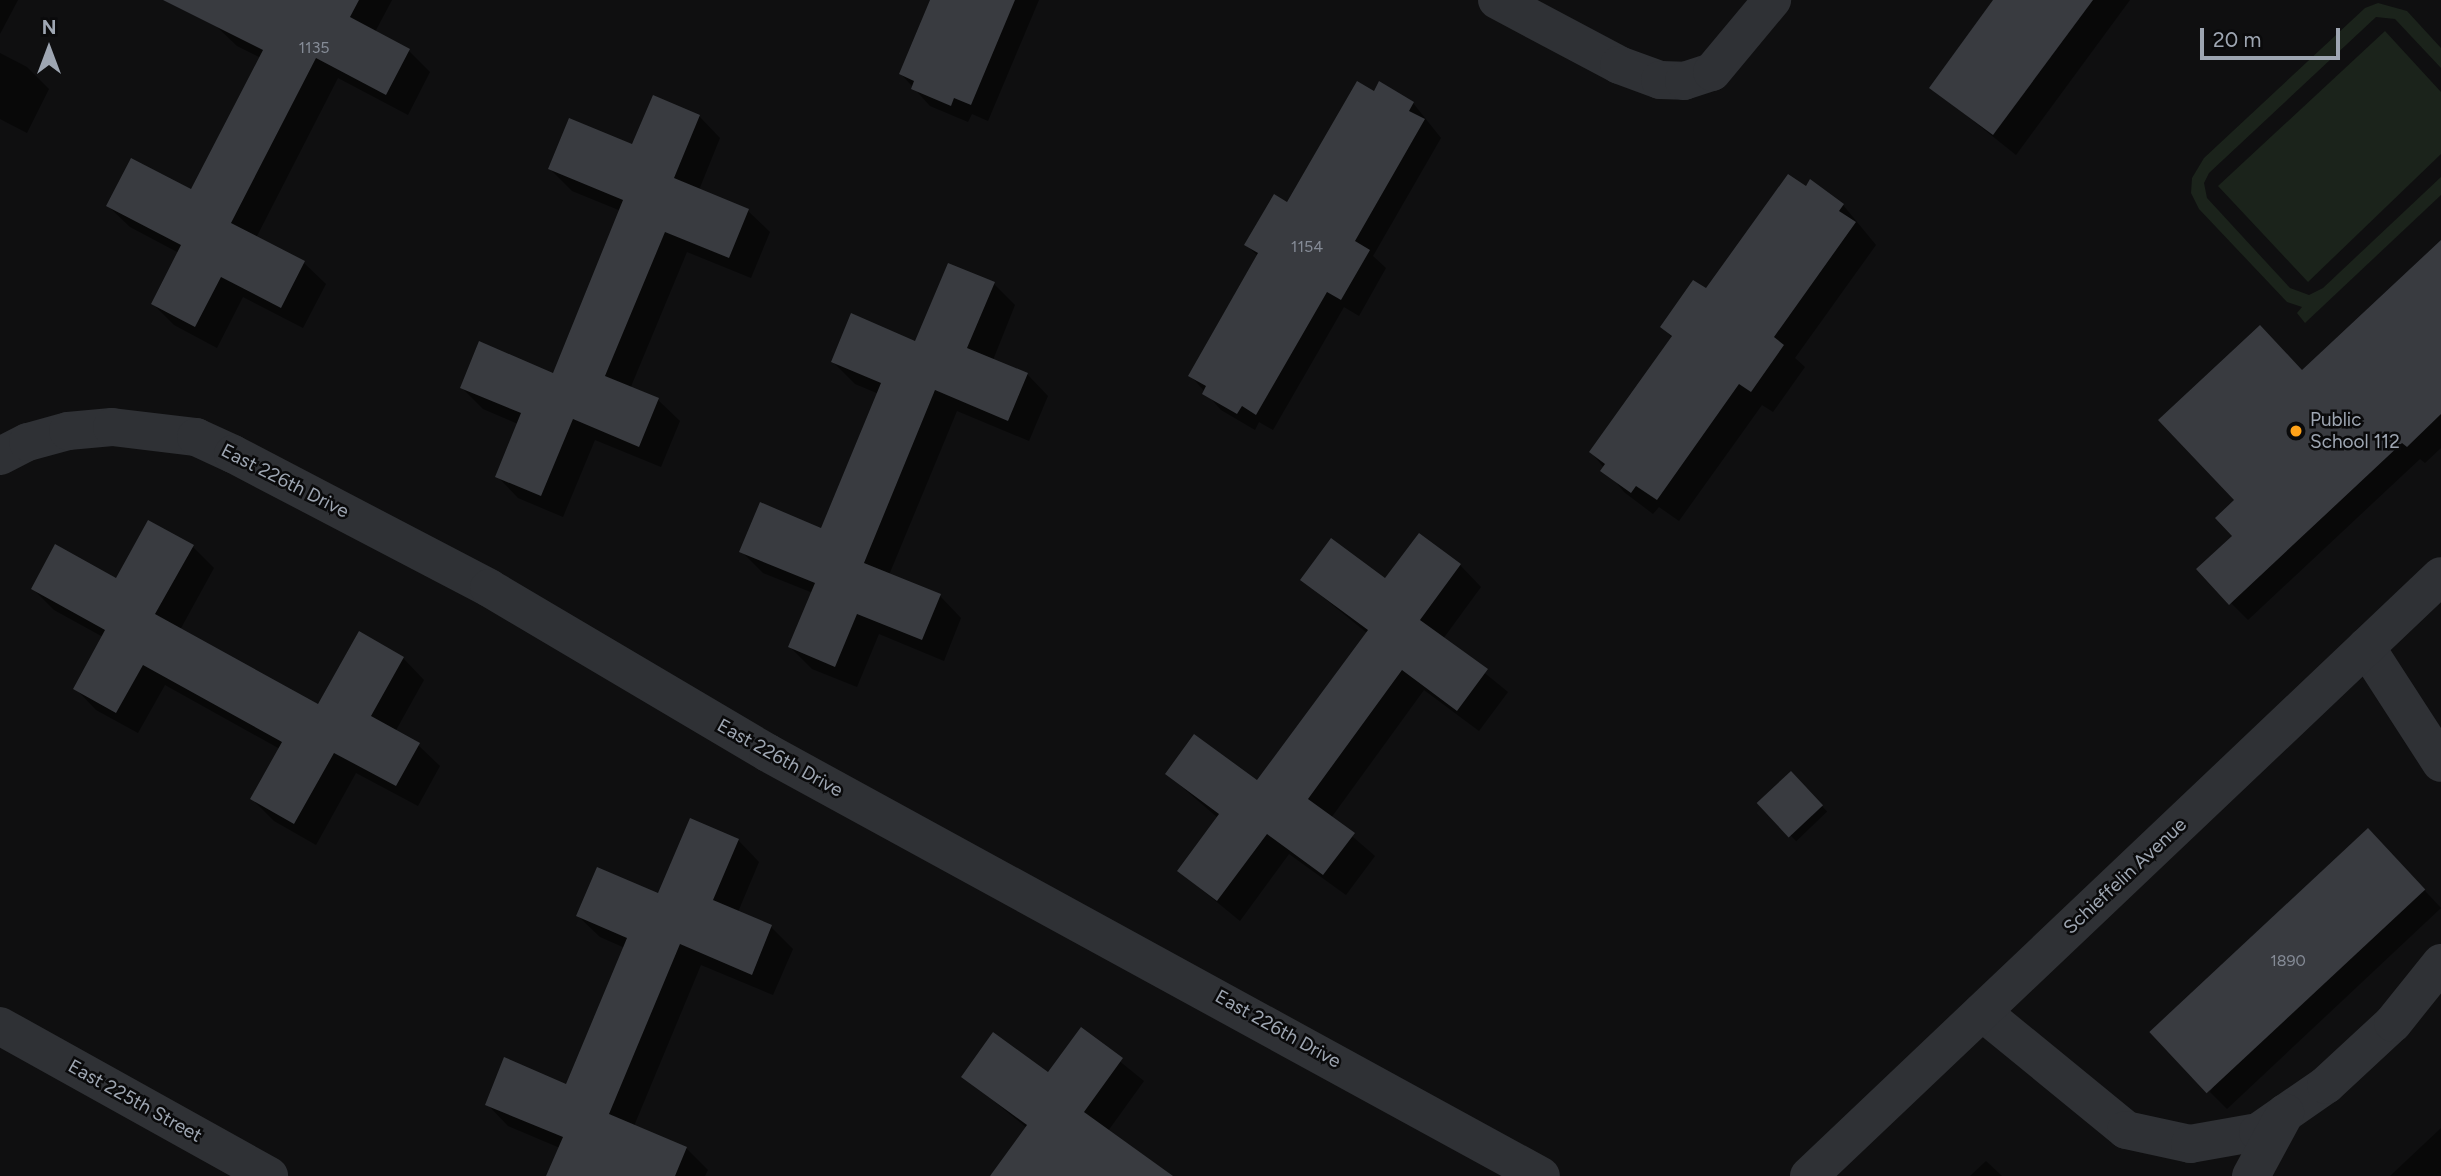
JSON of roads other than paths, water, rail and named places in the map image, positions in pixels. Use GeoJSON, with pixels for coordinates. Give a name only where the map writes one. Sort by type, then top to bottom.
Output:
{"type":"FeatureCollection","features":[{"type":"Feature","properties":{"kind":"street"},"geometry":{"type":"LineString","coordinates":[[1497,0],[1619,65],[1660,80],[1684,81],[1712,72],[1772,0]]}},
{"type":"Feature","properties":{"kind":"street","name":"East 226th Drive"},"geometry":{"type":"LineString","coordinates":[[0,456],[28,442],[68,431],[112,427],[196,437],[233,454],[489,588],[768,752],[1541,1176]]}},
{"type":"Feature","properties":{"kind":"street","name":"Schieffelin Avenue"},"geometry":{"type":"LineString","coordinates":[[1823,1171],[1982,1012],[2441,576]]}},
{"type":"Feature","properties":{"kind":"street"},"geometry":{"type":"LineString","coordinates":[[2366,648],[2441,763]]}},
{"type":"Feature","properties":{"kind":"street"},"geometry":{"type":"LineString","coordinates":[[1982,1012],[2126,1130],[2190,1144],[2258,1132],[2326,1085],[2393,1023],[2438,971]]}},
{"type":"Feature","properties":{"kind":"street","name":"East 225th Street"},"geometry":{"type":"LineString","coordinates":[[0,1026],[269,1176]]}},
{"type":"Feature","properties":{"kind":"street"},"geometry":{"type":"LineString","coordinates":[[2251,1176],[2285,1113]]}},
{"type":"Feature","properties":{"kind":"place","name":"Public School 112"},"geometry":{"type":"Point","coordinates":[2296,431]}}]}
